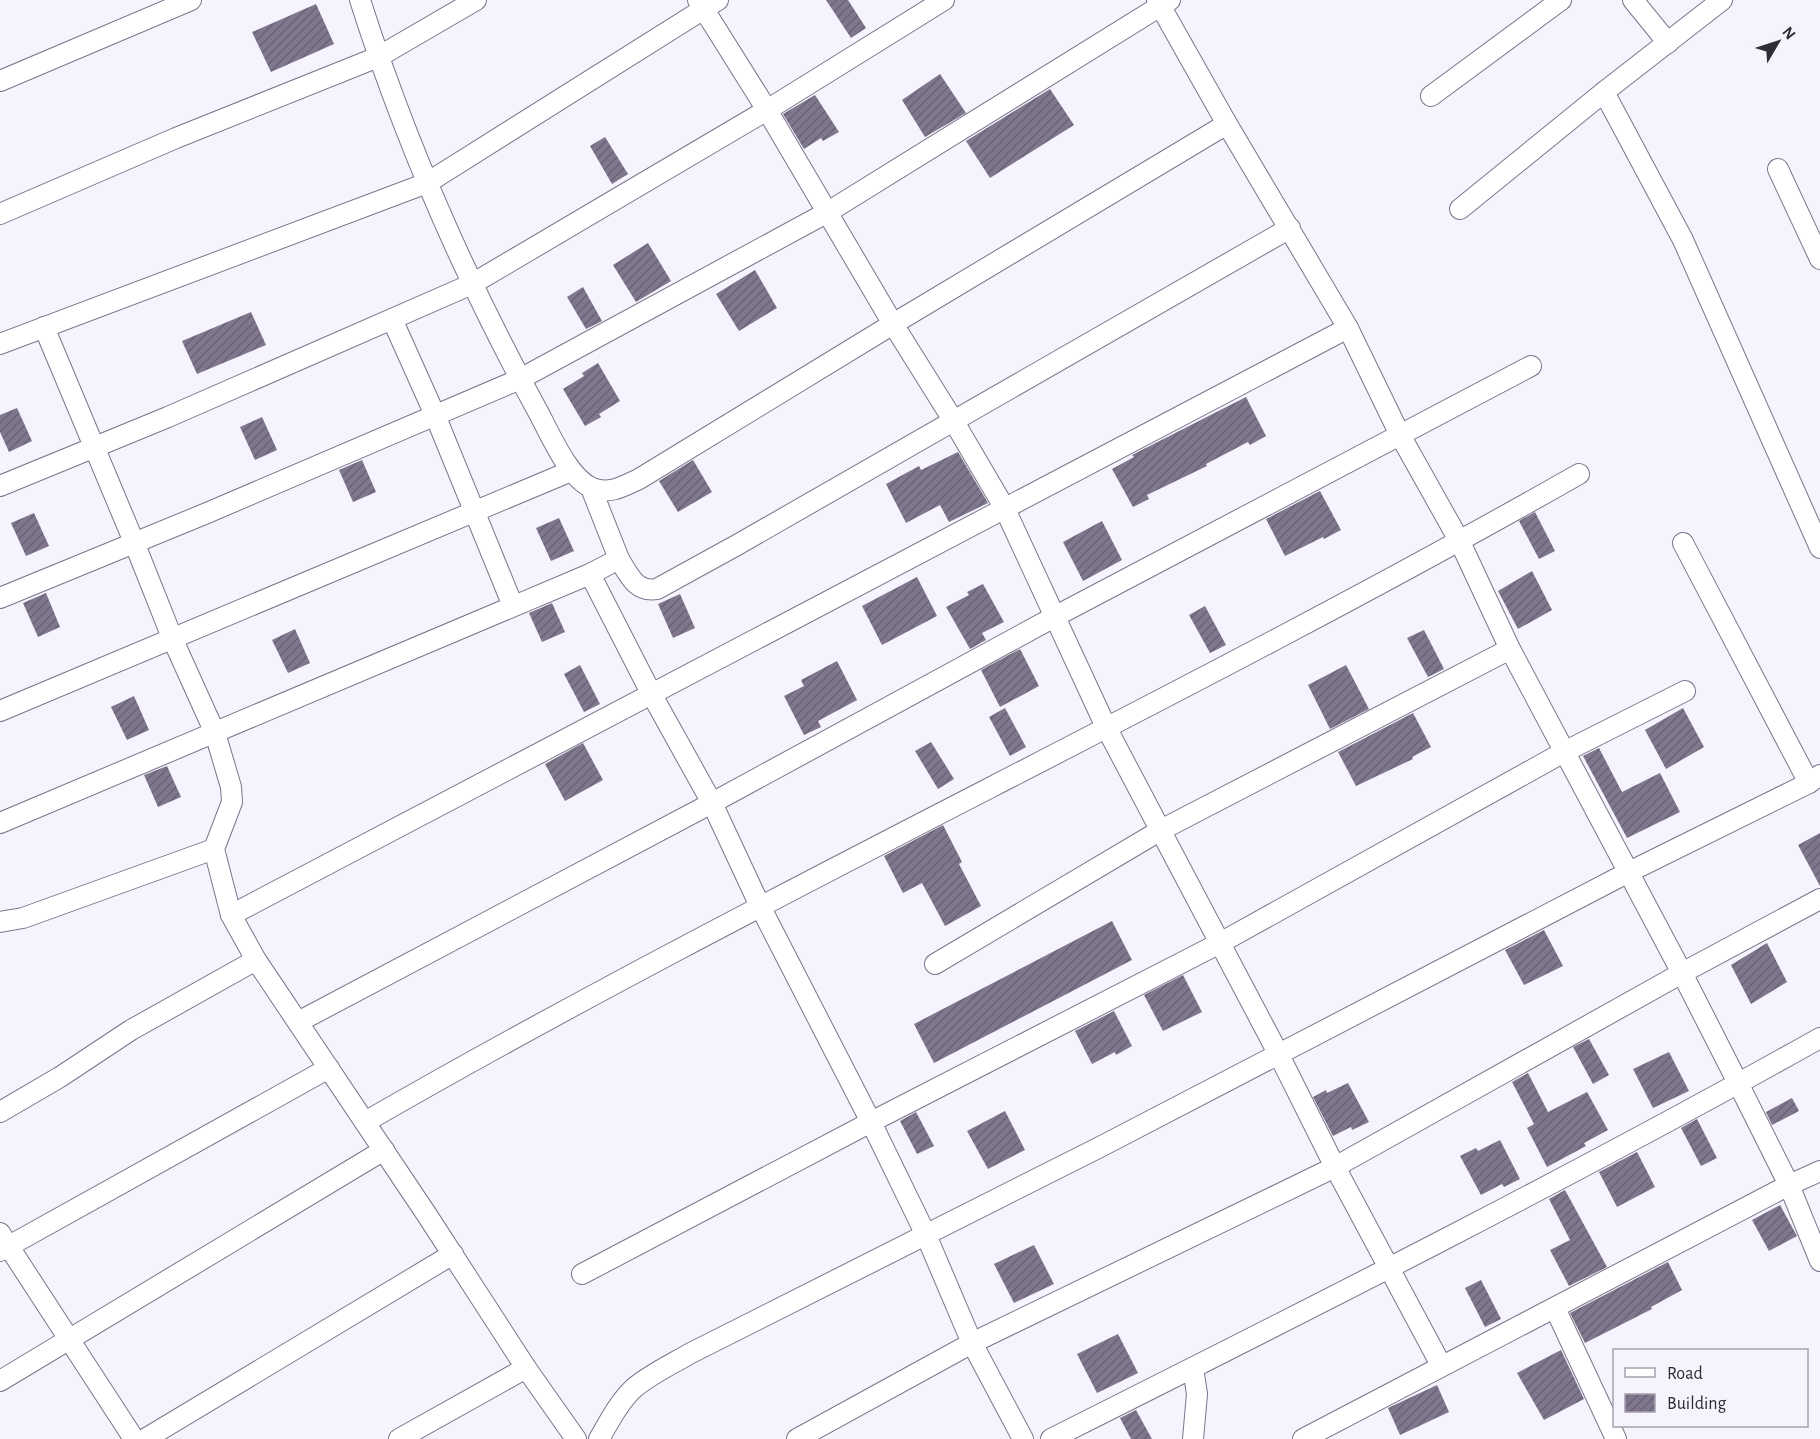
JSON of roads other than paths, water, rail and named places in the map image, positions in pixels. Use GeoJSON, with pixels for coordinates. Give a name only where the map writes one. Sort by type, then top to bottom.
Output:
{"type":"FeatureCollection","features":[{"type":"Feature","properties":{"kind":"street"},"geometry":{"type":"LineString","coordinates":[[0,81],[191,0]]}},
{"type":"Feature","properties":{"kind":"street"},"geometry":{"type":"LineString","coordinates":[[360,0],[378,57],[427,183],[472,284],[520,379],[571,471],[591,488],[606,492],[639,479],[1227,124]]}},
{"type":"Feature","properties":{"kind":"street"},"geometry":{"type":"LineString","coordinates":[[0,214],[176,138],[378,57],[476,0]]}},
{"type":"Feature","properties":{"kind":"street"},"geometry":{"type":"LineString","coordinates":[[0,486],[472,284],[767,110],[944,0]]}},
{"type":"Feature","properties":{"kind":"street"},"geometry":{"type":"LineString","coordinates":[[1431,96],[1561,0]]}},
{"type":"Feature","properties":{"kind":"street"},"geometry":{"type":"LineString","coordinates":[[1633,0],[1668,44]]}},
{"type":"Feature","properties":{"kind":"street"},"geometry":{"type":"LineString","coordinates":[[1460,209],[1722,0]]}},
{"type":"Feature","properties":{"kind":"street"},"geometry":{"type":"LineString","coordinates":[[0,598],[207,513],[520,379],[828,212],[1163,2],[1227,124],[1348,328],[1400,435],[1460,542],[1510,649],[1627,873],[1683,973],[1789,1185],[1820,1261]]}},
{"type":"Feature","properties":{"kind":"street"},"geometry":{"type":"LineString","coordinates":[[0,344],[427,183],[706,3],[893,324],[1004,507],[1106,727],[1279,1054],[1335,1167],[1441,1365]]}},
{"type":"Feature","properties":{"kind":"street"},"geometry":{"type":"LineString","coordinates":[[1604,92],[1683,240],[1820,548]]}},
{"type":"Feature","properties":{"kind":"street"},"geometry":{"type":"LineString","coordinates":[[1778,169],[1820,259]]}},
{"type":"Feature","properties":{"kind":"street"},"geometry":{"type":"LineString","coordinates":[[591,488],[619,559],[636,585],[643,590],[657,589],[1290,228]]}},
{"type":"Feature","properties":{"kind":"street"},"geometry":{"type":"LineString","coordinates":[[392,319],[435,415],[513,606]]}},
{"type":"Feature","properties":{"kind":"street"},"geometry":{"type":"LineString","coordinates":[[44,327],[173,640],[215,733],[231,787],[232,802],[214,849],[231,915],[256,960],[453,1254],[526,1368],[576,1439]]}},
{"type":"Feature","properties":{"kind":"street"},"geometry":{"type":"LineString","coordinates":[[231,915],[1348,328]]}},
{"type":"Feature","properties":{"kind":"street"},"geometry":{"type":"LineString","coordinates":[[298,1022],[712,803],[1056,616],[1531,366]]}},
{"type":"Feature","properties":{"kind":"street"},"geometry":{"type":"LineString","coordinates":[[0,711],[571,471]]}},
{"type":"Feature","properties":{"kind":"street"},"geometry":{"type":"LineString","coordinates":[[364,1122],[456,1069],[760,906],[1460,542],[1579,474]]}},
{"type":"Feature","properties":{"kind":"street"},"geometry":{"type":"LineString","coordinates":[[599,1439],[619,1406],[634,1388],[658,1371],[1814,779],[1683,543]]}},
{"type":"Feature","properties":{"kind":"street"},"geometry":{"type":"LineString","coordinates":[[0,824],[590,574],[619,559]]}},
{"type":"Feature","properties":{"kind":"street"},"geometry":{"type":"LineString","coordinates":[[590,574],[652,695],[712,803],[760,906],[926,1235],[972,1343],[1023,1439]]}},
{"type":"Feature","properties":{"kind":"street"},"geometry":{"type":"LineString","coordinates":[[934,964],[1161,830],[1510,649]]}},
{"type":"Feature","properties":{"kind":"street"},"geometry":{"type":"LineString","coordinates":[[582,1274],[871,1122],[1220,943],[1564,752],[1685,691]]}},
{"type":"Feature","properties":{"kind":"street"},"geometry":{"type":"LineString","coordinates":[[0,922],[23,918],[214,849]]}},
{"type":"Feature","properties":{"kind":"street"},"geometry":{"type":"LineString","coordinates":[[797,1439],[972,1343],[1335,1167],[1820,899]]}},
{"type":"Feature","properties":{"kind":"street"},"geometry":{"type":"LineString","coordinates":[[0,1112],[60,1077],[131,1030],[256,960]]}},
{"type":"Feature","properties":{"kind":"street"},"geometry":{"type":"LineString","coordinates":[[1051,1439],[1389,1269],[1820,1038]]}},
{"type":"Feature","properties":{"kind":"street"},"geometry":{"type":"LineString","coordinates":[[134,1439],[70,1340],[3,1243],[329,1068]]}},
{"type":"Feature","properties":{"kind":"street"},"geometry":{"type":"LineString","coordinates":[[0,1381],[384,1150]]}},
{"type":"Feature","properties":{"kind":"street"},"geometry":{"type":"LineString","coordinates":[[1303,1439],[1789,1185],[1820,1172]]}},
{"type":"Feature","properties":{"kind":"street"},"geometry":{"type":"LineString","coordinates":[[145,1439],[453,1254]]}},
{"type":"Feature","properties":{"kind":"street"},"geometry":{"type":"LineString","coordinates":[[1555,1308],[1616,1439]]}},
{"type":"Feature","properties":{"kind":"street"},"geometry":{"type":"LineString","coordinates":[[399,1439],[526,1368]]}},
{"type":"Feature","properties":{"kind":"street"},"geometry":{"type":"LineString","coordinates":[[1193,1368],[1197,1394],[1193,1439]]}}]}
